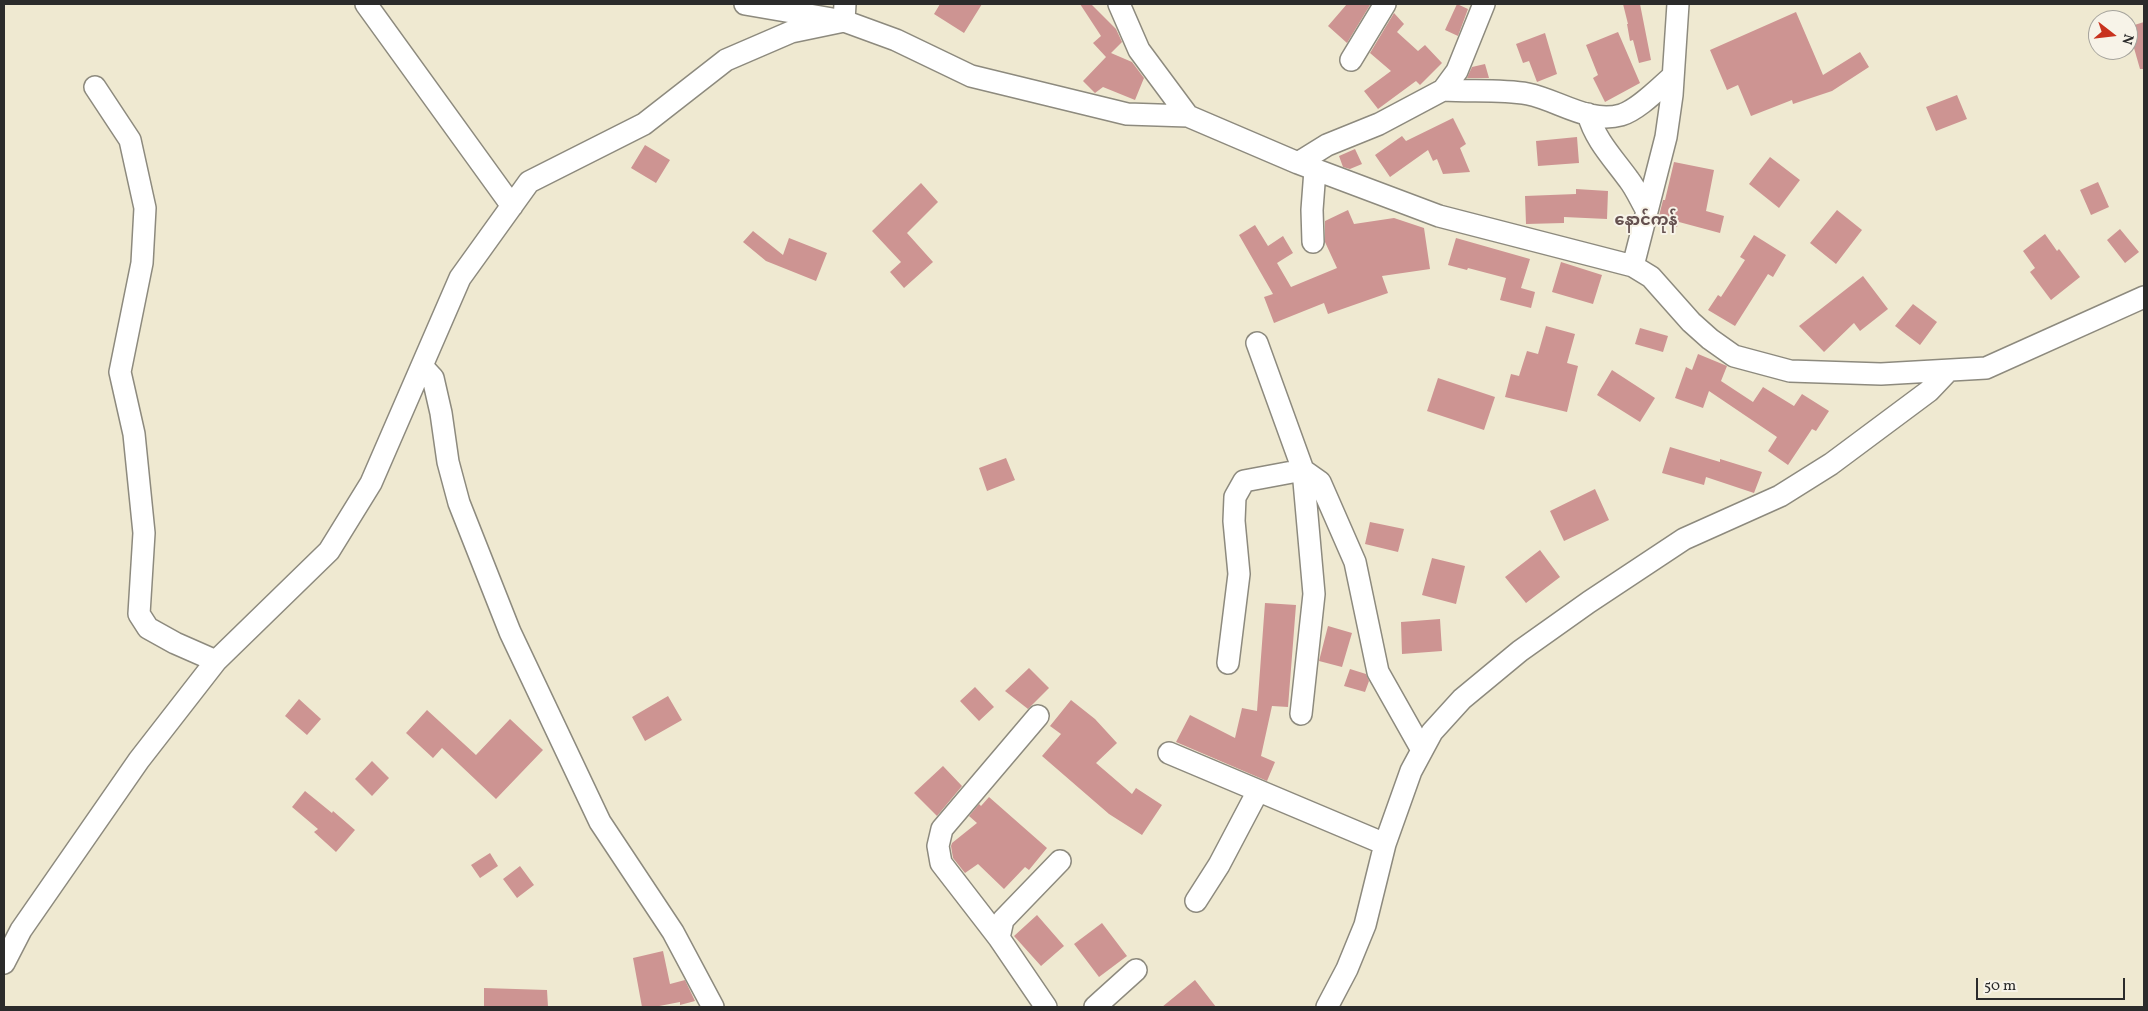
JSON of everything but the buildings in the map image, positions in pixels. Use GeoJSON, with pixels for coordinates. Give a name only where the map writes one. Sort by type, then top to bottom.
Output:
{"type":"FeatureCollection","features":[{"type":"Feature","properties":{"kind":"street"},"geometry":{"type":"LineString","coordinates":[[366,4],[512,206]]}},
{"type":"Feature","properties":{"kind":"street"},"geometry":{"type":"LineString","coordinates":[[745,4],[844,12],[896,40],[971,76],[1127,114],[1188,116],[1306,166],[1439,216],[1633,266],[1651,277],[1691,322],[1734,356],[1790,371],[1881,374],[1986,368],[2144,297]]}},
{"type":"Feature","properties":{"kind":"street"},"geometry":{"type":"LineString","coordinates":[[1119,4],[1139,50],[1188,116]]}},
{"type":"Feature","properties":{"kind":"street"},"geometry":{"type":"LineString","coordinates":[[1351,60],[1385,4]]}},
{"type":"Feature","properties":{"kind":"street"},"geometry":{"type":"LineString","coordinates":[[1306,166],[1327,145],[1379,124],[1443,90],[1457,71],[1484,4]]}},
{"type":"Feature","properties":{"kind":"street"},"geometry":{"type":"LineString","coordinates":[[1633,266],[1666,137],[1678,4]]}},
{"type":"Feature","properties":{"kind":"street"},"geometry":{"type":"LineString","coordinates":[[4,963],[21,930],[139,760],[216,661],[329,551],[371,483],[460,278],[529,182],[644,124],[726,60],[844,12]]}},
{"type":"Feature","properties":{"kind":"street"},"geometry":{"type":"LineString","coordinates":[[1443,90],[1506,91],[1527,94],[1588,114],[1606,117],[1621,115],[1632,110],[1673,76]]}},
{"type":"Feature","properties":{"kind":"street"},"geometry":{"type":"LineString","coordinates":[[95,87],[130,140],[145,208],[142,262],[120,372],[134,434],[144,533],[140,614],[148,628],[175,643],[216,661]]}},
{"type":"Feature","properties":{"kind":"street"},"geometry":{"type":"LineString","coordinates":[[1588,114],[1594,131],[1610,157],[1630,180],[1647,211]]}},
{"type":"Feature","properties":{"kind":"street"},"geometry":{"type":"LineString","coordinates":[[1306,166],[1312,210],[1313,242]]}},
{"type":"Feature","properties":{"kind":"street"},"geometry":{"type":"LineString","coordinates":[[1257,343],[1302,470],[1314,594],[1302,714]]}},
{"type":"Feature","properties":{"kind":"street"},"geometry":{"type":"LineString","coordinates":[[422,366],[433,378],[448,462],[459,503],[510,632],[600,822],[673,932],[713,1007]]}},
{"type":"Feature","properties":{"kind":"street"},"geometry":{"type":"LineString","coordinates":[[1327,1007],[1347,969],[1365,925],[1385,844],[1411,771],[1432,732],[1462,699],[1520,651],[1589,602],[1684,539],[1780,496],[1831,464],[1929,390],[1948,371]]}},
{"type":"Feature","properties":{"kind":"street"},"geometry":{"type":"LineString","coordinates":[[1228,663],[1239,574],[1234,520],[1235,497],[1244,482],[1302,470],[1320,482],[1355,562],[1378,672],[1422,750]]}},
{"type":"Feature","properties":{"kind":"street"},"geometry":{"type":"LineString","coordinates":[[1038,716],[942,829],[938,846],[941,863],[999,938],[1046,1007]]}},
{"type":"Feature","properties":{"kind":"street"},"geometry":{"type":"LineString","coordinates":[[1169,753],[1385,844]]}},
{"type":"Feature","properties":{"kind":"street"},"geometry":{"type":"LineString","coordinates":[[1196,901],[1219,865],[1258,791]]}},
{"type":"Feature","properties":{"kind":"street"},"geometry":{"type":"LineString","coordinates":[[999,938],[1003,920],[1060,861]]}},
{"type":"Feature","properties":{"kind":"street"},"geometry":{"type":"LineString","coordinates":[[1096,1007],[1136,970]]}},
{"type":"Feature","properties":{"kind":"district","name":"နောင်ကုန်"},"geometry":{"type":"Point","coordinates":[1646,222]}}]}
